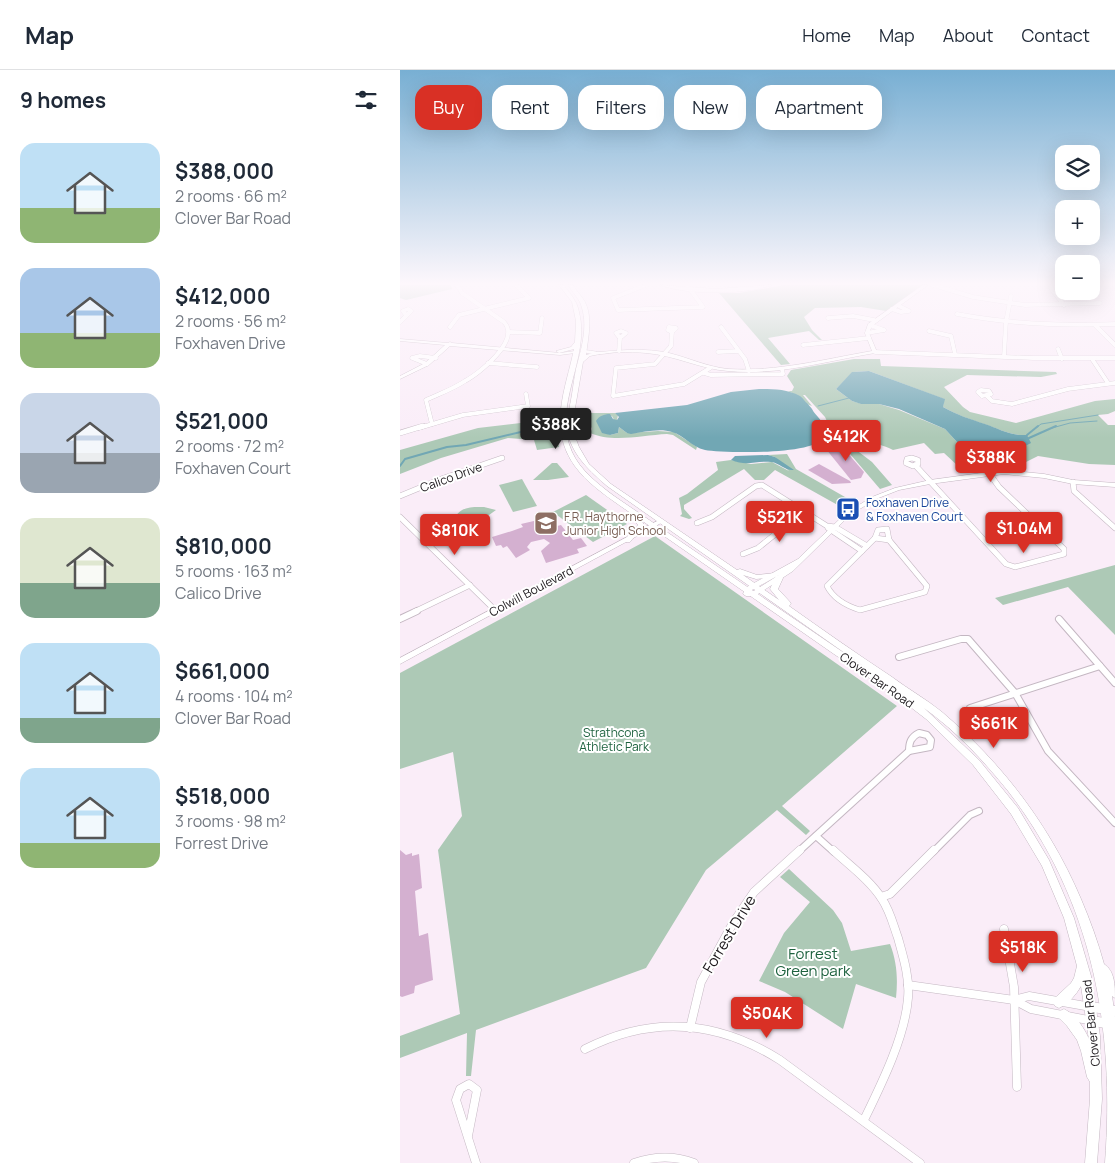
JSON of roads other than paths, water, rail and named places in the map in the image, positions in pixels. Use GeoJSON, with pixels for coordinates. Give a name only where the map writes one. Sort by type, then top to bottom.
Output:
{"type":"FeatureCollection","features":[{"type":"Feature","properties":{"kind":"main road"},"geometry":{"type":"LineString","coordinates":[[578,336],[577,343],[580,352]]}},
{"type":"Feature","properties":{"kind":"main road"},"geometry":{"type":"LineString","coordinates":[[577,362],[585,336]]}},
{"type":"Feature","properties":{"kind":"main road"},"geometry":{"type":"LineString","coordinates":[[584,342],[598,351]]}},
{"type":"Feature","properties":{"kind":"main road"},"geometry":{"type":"LineString","coordinates":[[559,352],[573,348],[577,343]]}},
{"type":"Feature","properties":{"kind":"main road"},"geometry":{"type":"LineString","coordinates":[[577,362],[598,351]]}},
{"type":"Feature","properties":{"kind":"main road"},"geometry":{"type":"LineString","coordinates":[[559,352],[577,362]]}},
{"type":"Feature","properties":{"kind":"main road","name":"Clover Bar Road"},"geometry":{"type":"LineString","coordinates":[[577,362],[562,424],[565,443],[580,469],[619,502],[754,590],[927,716],[986,774],[1025,825],[1044,859],[1065,906],[1083,960],[1092,1007],[1096,1043],[1097,1094],[1091,1163]]}},
{"type":"Feature","properties":{"kind":"main road","name":"Clover Bar Road"},"geometry":{"type":"LineString","coordinates":[[577,362],[570,422],[571,434],[576,447],[587,465],[599,477],[728,566],[754,590],[795,613],[937,713],[971,742],[1004,778],[1035,820],[1059,860],[1073,890],[1098,962],[1112,1010],[1115,1091]]}},
{"type":"Feature","properties":{"kind":"main road"},"geometry":{"type":"LineString","coordinates":[[619,502],[640,521],[641,525],[628,540]]}},
{"type":"Feature","properties":{"kind":"main road"},"geometry":{"type":"LineString","coordinates":[[728,566],[756,577],[775,576],[774,589],[795,613]]}},
{"type":"Feature","properties":{"kind":"main road"},"geometry":{"type":"LineString","coordinates":[[1059,1002],[1074,990],[1080,980],[1083,960]]}},
{"type":"Feature","properties":{"kind":"main road"},"geometry":{"type":"LineString","coordinates":[[1098,962],[1115,992]]}},
{"type":"Feature","properties":{"kind":"main road"},"geometry":{"type":"LineString","coordinates":[[1064,1015],[1073,1023],[1083,1037],[1097,1094]]}},
{"type":"Feature","properties":{"kind":"main road"},"geometry":{"type":"LineString","coordinates":[[1111,1163],[1115,1095]]}},
{"type":"Feature","properties":{"kind":"street"},"geometry":{"type":"LineString","coordinates":[[432,424],[426,400],[472,377],[488,363],[507,336]]}},
{"type":"Feature","properties":{"kind":"street"},"geometry":{"type":"LineString","coordinates":[[673,336],[672,346],[655,364],[651,366],[616,368],[613,396],[677,386],[704,373],[710,368]]}},
{"type":"Feature","properties":{"kind":"street"},"geometry":{"type":"LineString","coordinates":[[727,336],[745,359],[749,371]]}},
{"type":"Feature","properties":{"kind":"street"},"geometry":{"type":"LineString","coordinates":[[803,345],[861,336]]}},
{"type":"Feature","properties":{"kind":"street"},"geometry":{"type":"LineString","coordinates":[[868,336],[875,352]]}},
{"type":"Feature","properties":{"kind":"street"},"geometry":{"type":"LineString","coordinates":[[951,336],[955,354]]}},
{"type":"Feature","properties":{"kind":"street"},"geometry":{"type":"LineString","coordinates":[[1004,356],[1005,336]]}},
{"type":"Feature","properties":{"kind":"street"},"geometry":{"type":"LineString","coordinates":[[617,351],[620,338]]}},
{"type":"Feature","properties":{"kind":"street"},"geometry":{"type":"LineString","coordinates":[[400,340],[559,352],[617,351],[665,354],[710,368],[749,371],[782,369],[875,352],[1062,359],[1115,358]]}},
{"type":"Feature","properties":{"kind":"street"},"geometry":{"type":"LineString","coordinates":[[400,378],[436,358],[450,343]]}},
{"type":"Feature","properties":{"kind":"street"},"geometry":{"type":"LineString","coordinates":[[1058,349],[1062,359]]}},
{"type":"Feature","properties":{"kind":"street"},"geometry":{"type":"LineString","coordinates":[[718,352],[738,351]]}},
{"type":"Feature","properties":{"kind":"street"},"geometry":{"type":"LineString","coordinates":[[427,364],[412,358],[420,356],[436,358]]}},
{"type":"Feature","properties":{"kind":"street"},"geometry":{"type":"LineString","coordinates":[[1092,359],[1108,382]]}},
{"type":"Feature","properties":{"kind":"street"},"geometry":{"type":"LineString","coordinates":[[488,363],[537,367]]}},
{"type":"Feature","properties":{"kind":"street"},"geometry":{"type":"LineString","coordinates":[[704,373],[711,375],[780,375],[783,374],[782,369]]}},
{"type":"Feature","properties":{"kind":"street"},"geometry":{"type":"LineString","coordinates":[[472,377],[480,381]]}},
{"type":"Feature","properties":{"kind":"street"},"geometry":{"type":"LineString","coordinates":[[987,396],[992,401],[1012,404],[1068,389],[1108,382],[1115,383]]}},
{"type":"Feature","properties":{"kind":"street"},"geometry":{"type":"LineString","coordinates":[[400,433],[482,412],[528,406],[526,394]]}},
{"type":"Feature","properties":{"kind":"street","name":"Calico Drive"},"geometry":{"type":"LineString","coordinates":[[400,496],[440,479],[502,458]]}},
{"type":"Feature","properties":{"kind":"street"},"geometry":{"type":"LineString","coordinates":[[915,465],[1006,564],[1015,567],[1064,554],[1064,549],[1000,488],[989,473]]}},
{"type":"Feature","properties":{"kind":"street"},"geometry":{"type":"LineString","coordinates":[[754,590],[775,576],[791,570],[831,528],[848,514],[874,498],[897,489],[989,473],[1030,474],[1074,482],[1115,485]]}},
{"type":"Feature","properties":{"kind":"street"},"geometry":{"type":"LineString","coordinates":[[1074,482],[1074,491],[1115,528]]}},
{"type":"Feature","properties":{"kind":"street"},"geometry":{"type":"LineString","coordinates":[[697,523],[712,517],[759,485],[765,486],[831,528],[862,551]]}},
{"type":"Feature","properties":{"kind":"street"},"geometry":{"type":"LineString","coordinates":[[743,554],[758,548],[804,511]]}},
{"type":"Feature","properties":{"kind":"street"},"geometry":{"type":"LineString","coordinates":[[400,517],[495,610]]}},
{"type":"Feature","properties":{"kind":"street","name":"Colwill Boulevard"},"geometry":{"type":"LineString","coordinates":[[400,661],[661,521]]}},
{"type":"Feature","properties":{"kind":"street"},"geometry":{"type":"LineString","coordinates":[[831,528],[867,546]]}},
{"type":"Feature","properties":{"kind":"street"},"geometry":{"type":"LineString","coordinates":[[887,529],[889,540],[927,586],[925,592],[860,610],[850,606],[828,590],[827,586],[867,546],[875,538],[878,530],[887,529]]}},
{"type":"Feature","properties":{"kind":"street"},"geometry":{"type":"LineString","coordinates":[[875,538],[889,540]]}},
{"type":"Feature","properties":{"kind":"street"},"geometry":{"type":"LineString","coordinates":[[400,619],[470,585]]}},
{"type":"Feature","properties":{"kind":"street"},"geometry":{"type":"LineString","coordinates":[[1059,619],[1115,683]]}},
{"type":"Feature","properties":{"kind":"street"},"geometry":{"type":"LineString","coordinates":[[898,658],[962,639],[968,639],[1015,693],[1048,751],[1115,823]]}},
{"type":"Feature","properties":{"kind":"street"},"geometry":{"type":"LineString","coordinates":[[970,708],[1100,666]]}},
{"type":"Feature","properties":{"kind":"street","name":"Forrest Drive"},"geometry":{"type":"LineString","coordinates":[[690,1028],[701,982],[733,923],[754,892],[909,751]]}},
{"type":"Feature","properties":{"kind":"street"},"geometry":{"type":"LineString","coordinates":[[881,897],[890,894],[970,815],[979,811]]}},
{"type":"Feature","properties":{"kind":"street"},"geometry":{"type":"LineString","coordinates":[[816,836],[853,868],[881,897],[890,913],[902,952],[908,985],[908,999],[890,1063],[864,1120]]}},
{"type":"Feature","properties":{"kind":"street"},"geometry":{"type":"LineString","coordinates":[[1004,929],[1009,948],[1014,1000],[1017,1086]]}},
{"type":"Feature","properties":{"kind":"street"},"geometry":{"type":"LineString","coordinates":[[908,985],[1014,1000],[1030,1009],[1112,1024]]}},
{"type":"Feature","properties":{"kind":"street"},"geometry":{"type":"LineString","coordinates":[[1014,1000],[1029,996],[1112,1010]]}},
{"type":"Feature","properties":{"kind":"street"},"geometry":{"type":"LineString","coordinates":[[586,1049],[602,1039],[658,1026],[718,1031],[767,1052],[864,1120],[920,1163]]}},
{"type":"Feature","properties":{"kind":"street"},"geometry":{"type":"LineString","coordinates":[[468,1136],[477,1090],[469,1084],[463,1085],[458,1090],[456,1100],[476,1163]]}},
{"type":"Feature","properties":{"kind":"street"},"geometry":{"type":"LineString","coordinates":[[634,1163],[648,1158],[676,1157],[694,1163]]}},
{"type":"Feature","properties":{"kind":"water"},"geometry":{"type":"Polygon","coordinates":[[[869,371],[945,399],[943,407],[958,415],[1010,433],[1027,435],[1031,443],[1013,452],[996,456],[969,455],[959,452],[957,442],[945,429],[899,409],[879,404],[861,404],[852,401],[836,389],[852,372],[869,371]]]}},
{"type":"Feature","properties":{"kind":"water"},"geometry":{"type":"Polygon","coordinates":[[[775,389],[800,396],[825,427],[825,435],[819,442],[807,447],[790,450],[770,452],[715,451],[705,450],[676,434],[662,430],[631,434],[619,427],[618,433],[610,435],[602,433],[596,421],[606,414],[610,414],[613,419],[617,420],[619,417],[615,413],[687,405],[731,392],[775,389]]]}},
{"type":"Feature","properties":{"kind":"water"},"geometry":{"type":"Polygon","coordinates":[[[768,455],[775,457],[794,470],[771,462],[742,463],[731,460],[735,456],[768,455]]]}},
{"type":"Feature","properties":{"kind":"waterway"},"geometry":{"type":"LineString","coordinates":[[818,406],[849,398]]}},
{"type":"Feature","properties":{"kind":"waterway"},"geometry":{"type":"LineString","coordinates":[[1036,428],[1041,424],[1098,415]]}},
{"type":"Feature","properties":{"kind":"waterway"},"geometry":{"type":"LineString","coordinates":[[1052,428],[1070,423],[1097,421]]}},
{"type":"Feature","properties":{"kind":"waterway"},"geometry":{"type":"LineString","coordinates":[[1027,435],[1038,426]]}},
{"type":"Feature","properties":{"kind":"waterway"},"geometry":{"type":"LineString","coordinates":[[1029,438],[1056,426]]}},
{"type":"Feature","properties":{"kind":"waterway"},"geometry":{"type":"LineString","coordinates":[[400,466],[405,459],[447,447],[466,445],[525,431],[552,433]]}},
{"type":"Feature","properties":{"kind":"place","name":"Foxhaven Drive & Foxhaven Court"},"geometry":{"type":"Point","coordinates":[848,509]}},
{"type":"Feature","properties":{"kind":"place","name":"F.R. Haythorne Junior High School"},"geometry":{"type":"Point","coordinates":[546,523]}},
{"type":"Feature","properties":{"kind":"park label","name":"Strathcona Athletic Park"},"geometry":{"type":"Point","coordinates":[614,739]}},
{"type":"Feature","properties":{"kind":"park label","name":"Forrest Green park"},"geometry":{"type":"Point","coordinates":[813,962]}}]}
